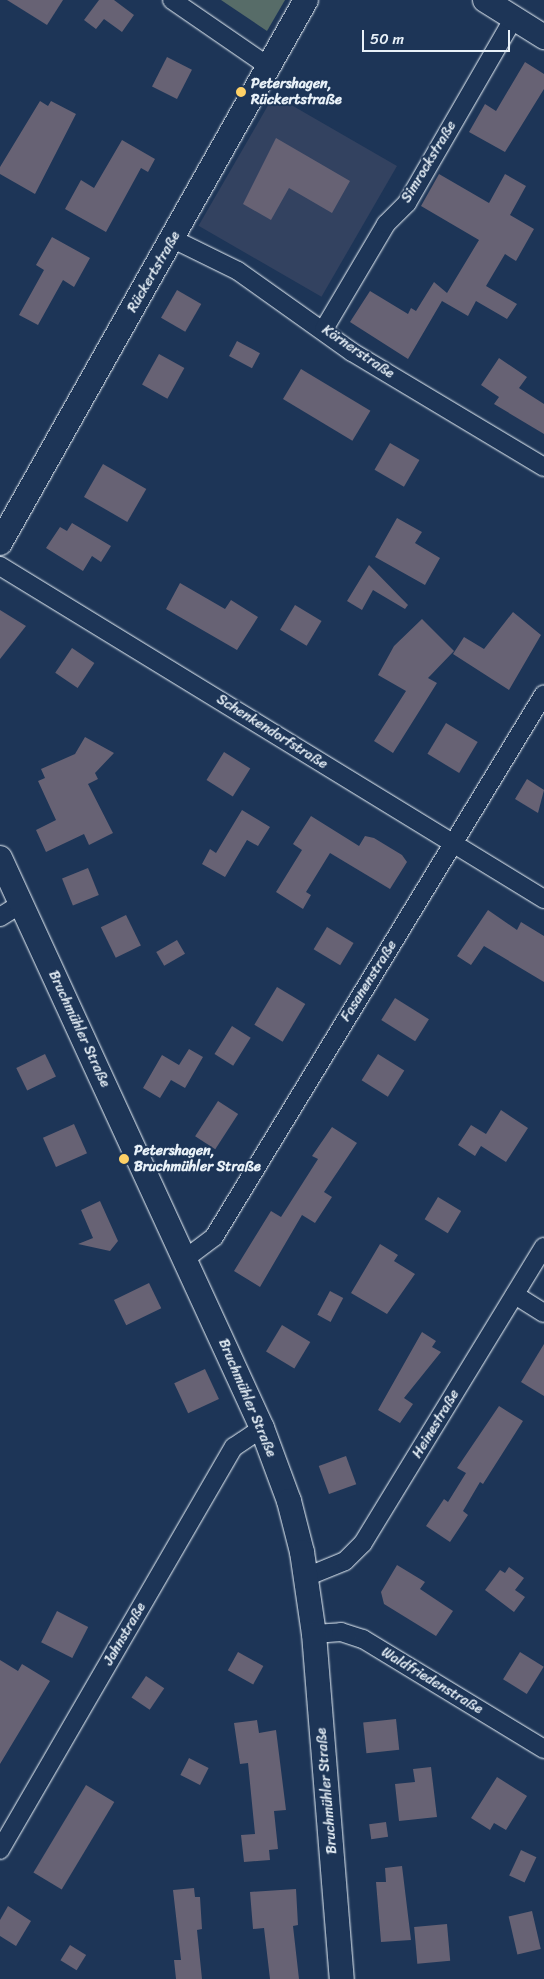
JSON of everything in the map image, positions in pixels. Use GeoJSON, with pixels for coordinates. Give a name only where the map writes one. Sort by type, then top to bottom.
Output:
{"type":"FeatureCollection","features":[{"type":"Feature","properties":{"kind":"street"},"geometry":{"type":"LineString","coordinates":[[172,0],[268,66]]}},
{"type":"Feature","properties":{"kind":"street","name":"Rückertstraße"},"geometry":{"type":"LineString","coordinates":[[0,543],[306,0]]}},
{"type":"Feature","properties":{"kind":"street"},"geometry":{"type":"LineString","coordinates":[[485,0],[544,37]]}},
{"type":"Feature","properties":{"kind":"street","name":"Simrockstraße"},"geometry":{"type":"LineString","coordinates":[[324,329],[386,224],[407,203],[514,18]]}},
{"type":"Feature","properties":{"kind":"street","name":"Körnerstraße"},"geometry":{"type":"LineString","coordinates":[[173,239],[238,271],[324,329],[352,352],[544,467]]}},
{"type":"Feature","properties":{"kind":"street","name":"Schenkendorfstraße"},"geometry":{"type":"LineString","coordinates":[[0,566],[544,898]]}},
{"type":"Feature","properties":{"kind":"street","name":"Fasanenstraße"},"geometry":{"type":"LineString","coordinates":[[185,1260],[205,1248],[214,1237],[544,694]]}},
{"type":"Feature","properties":{"kind":"street","name":"Bruchmühler Straße"},"geometry":{"type":"LineString","coordinates":[[0,858],[262,1428],[288,1501],[306,1577],[314,1634],[342,1979]]}},
{"type":"Feature","properties":{"kind":"street"},"geometry":{"type":"LineString","coordinates":[[0,917],[21,904]]}},
{"type":"Feature","properties":{"kind":"street","name":"Heinestraße"},"geometry":{"type":"LineString","coordinates":[[306,1577],[345,1561],[363,1543],[544,1247]]}},
{"type":"Feature","properties":{"kind":"street"},"geometry":{"type":"LineString","coordinates":[[514,1295],[544,1312]]}},
{"type":"Feature","properties":{"kind":"street","name":"Jahnstraße"},"geometry":{"type":"LineString","coordinates":[[0,1850],[234,1447],[262,1428]]}},
{"type":"Feature","properties":{"kind":"street","name":"Waldfriedenstraße"},"geometry":{"type":"LineString","coordinates":[[314,1634],[340,1632],[363,1639],[544,1749]]}},
{"type":"Feature","properties":{"kind":"shaded area"},"geometry":{"type":"Polygon","coordinates":[[[274,95],[397,166],[321,297],[198,226],[274,95]]]}},
{"type":"Feature","properties":{"kind":"green space"},"geometry":{"type":"Polygon","coordinates":[[[221,0],[285,0],[267,31],[221,0]]]}},
{"type":"Feature","properties":{"kind":"building"},"geometry":{"type":"Polygon","coordinates":[[[7,0],[63,0],[47,25],[7,0]]]}},
{"type":"Feature","properties":{"kind":"building"},"geometry":{"type":"Polygon","coordinates":[[[99,0],[114,0],[134,15],[122,32],[104,19],[96,29],[84,20],[99,0]]]}},
{"type":"Feature","properties":{"kind":"building"},"geometry":{"type":"Polygon","coordinates":[[[167,57],[192,70],[177,99],[152,86],[167,57]]]}},
{"type":"Feature","properties":{"kind":"building"},"geometry":{"type":"Polygon","coordinates":[[[525,62],[544,74],[544,89],[505,152],[469,132],[485,104],[496,111],[525,62]]]}},
{"type":"Feature","properties":{"kind":"building"},"geometry":{"type":"Polygon","coordinates":[[[40,101],[48,106],[51,101],[76,114],[35,194],[0,174],[0,167],[40,101]]]}},
{"type":"Feature","properties":{"kind":"building"},"geometry":{"type":"Polygon","coordinates":[[[276,138],[350,181],[332,213],[289,188],[271,220],[243,204],[276,138]]]}},
{"type":"Feature","properties":{"kind":"building"},"geometry":{"type":"Polygon","coordinates":[[[122,140],[155,159],[148,172],[141,168],[106,232],[65,209],[81,180],[94,188],[122,140]]]}},
{"type":"Feature","properties":{"kind":"building"},"geometry":{"type":"Polygon","coordinates":[[[439,174],[489,203],[505,174],[526,186],[510,215],[534,229],[516,261],[505,254],[486,286],[517,304],[507,319],[476,301],[468,316],[442,301],[408,359],[350,322],[370,291],[408,314],[411,308],[416,311],[434,282],[447,293],[479,240],[421,206],[439,174]]]}},
{"type":"Feature","properties":{"kind":"building"},"geometry":{"type":"Polygon","coordinates":[[[52,237],[90,258],[74,287],[63,280],[38,325],[19,315],[44,270],[36,265],[52,237]]]}},
{"type":"Feature","properties":{"kind":"building"},"geometry":{"type":"Polygon","coordinates":[[[177,290],[201,304],[185,332],[161,318],[177,290]]]}},
{"type":"Feature","properties":{"kind":"building"},"geometry":{"type":"Polygon","coordinates":[[[237,341],[260,353],[252,368],[229,356],[237,341]]]}},
{"type":"Feature","properties":{"kind":"building"},"geometry":{"type":"Polygon","coordinates":[[[159,354],[184,368],[167,399],[142,385],[159,354]]]}},
{"type":"Feature","properties":{"kind":"building"},"geometry":{"type":"Polygon","coordinates":[[[499,358],[527,377],[519,388],[544,404],[544,434],[494,404],[499,397],[481,385],[499,358]]]}},
{"type":"Feature","properties":{"kind":"building"},"geometry":{"type":"Polygon","coordinates":[[[301,369],[370,411],[352,441],[283,399],[301,369]]]}},
{"type":"Feature","properties":{"kind":"building"},"geometry":{"type":"Polygon","coordinates":[[[390,443],[419,460],[404,487],[374,470],[390,443]]]}},
{"type":"Feature","properties":{"kind":"building"},"geometry":{"type":"Polygon","coordinates":[[[103,464],[146,489],[127,522],[84,497],[103,464]]]}},
{"type":"Feature","properties":{"kind":"building"},"geometry":{"type":"Polygon","coordinates":[[[397,518],[422,532],[415,543],[440,558],[425,585],[375,557],[397,518]]]}},
{"type":"Feature","properties":{"kind":"building"},"geometry":{"type":"Polygon","coordinates":[[[72,523],[111,546],[101,562],[92,556],[83,571],[46,548],[60,527],[67,531],[72,523]]]}},
{"type":"Feature","properties":{"kind":"building"},"geometry":{"type":"Polygon","coordinates":[[[369,565],[408,605],[405,609],[373,590],[362,610],[347,601],[369,565]]]}},
{"type":"Feature","properties":{"kind":"building"},"geometry":{"type":"Polygon","coordinates":[[[180,583],[225,609],[231,600],[258,617],[237,650],[166,609],[180,583]]]}},
{"type":"Feature","properties":{"kind":"building"},"geometry":{"type":"Polygon","coordinates":[[[295,605],[322,621],[307,646],[280,630],[295,605]]]}},
{"type":"Feature","properties":{"kind":"building"},"geometry":{"type":"Polygon","coordinates":[[[0,610],[26,626],[0,659],[0,610]]]}},
{"type":"Feature","properties":{"kind":"building"},"geometry":{"type":"Polygon","coordinates":[[[513,612],[541,635],[509,690],[453,654],[464,637],[484,649],[513,612]]]}},
{"type":"Feature","properties":{"kind":"building"},"geometry":{"type":"Polygon","coordinates":[[[422,619],[454,651],[428,678],[437,683],[393,753],[374,741],[406,691],[378,675],[394,646],[422,619]]]}},
{"type":"Feature","properties":{"kind":"building"},"geometry":{"type":"Polygon","coordinates":[[[72,648],[94,663],[78,688],[55,673],[72,648]]]}},
{"type":"Feature","properties":{"kind":"building"},"geometry":{"type":"Polygon","coordinates":[[[446,723],[478,742],[459,773],[427,754],[446,723]]]}},
{"type":"Feature","properties":{"kind":"building"},"geometry":{"type":"Polygon","coordinates":[[[85,737],[114,753],[95,773],[98,779],[88,784],[113,833],[89,845],[84,834],[46,852],[36,830],[56,820],[38,781],[45,778],[41,769],[75,754],[85,737]]]}},
{"type":"Feature","properties":{"kind":"building"},"geometry":{"type":"Polygon","coordinates":[[[224,752],[250,768],[233,796],[207,780],[224,752]]]}},
{"type":"Feature","properties":{"kind":"building"},"geometry":{"type":"Polygon","coordinates":[[[527,779],[544,790],[538,813],[515,799],[527,779]]]}},
{"type":"Feature","properties":{"kind":"building"},"geometry":{"type":"Polygon","coordinates":[[[242,810],[270,827],[258,846],[247,840],[225,877],[202,864],[210,849],[216,853],[242,810]]]}},
{"type":"Feature","properties":{"kind":"building"},"geometry":{"type":"Polygon","coordinates":[[[311,816],[359,846],[365,836],[374,838],[402,855],[407,862],[390,889],[330,853],[306,892],[311,895],[303,909],[276,892],[302,850],[293,844],[311,816]]]}},
{"type":"Feature","properties":{"kind":"building"},"geometry":{"type":"Polygon","coordinates":[[[88,868],[99,895],[73,905],[62,878],[88,868]]]}},
{"type":"Feature","properties":{"kind":"building"},"geometry":{"type":"Polygon","coordinates":[[[488,910],[517,930],[521,922],[544,936],[544,982],[484,946],[471,965],[457,956],[488,910]]]}},
{"type":"Feature","properties":{"kind":"building"},"geometry":{"type":"Polygon","coordinates":[[[126,915],[141,946],[116,958],[101,927],[126,915]]]}},
{"type":"Feature","properties":{"kind":"building"},"geometry":{"type":"Polygon","coordinates":[[[327,927],[354,943],[340,965],[314,949],[327,927]]]}},
{"type":"Feature","properties":{"kind":"building"},"geometry":{"type":"Polygon","coordinates":[[[177,940],[185,954],[164,966],[156,952],[177,940]]]}},
{"type":"Feature","properties":{"kind":"building"},"geometry":{"type":"Polygon","coordinates":[[[277,987],[305,1004],[283,1042],[254,1025],[277,987]]]}},
{"type":"Feature","properties":{"kind":"building"},"geometry":{"type":"Polygon","coordinates":[[[395,998],[429,1019],[415,1041],[381,1020],[395,998]]]}},
{"type":"Feature","properties":{"kind":"building"},"geometry":{"type":"Polygon","coordinates":[[[232,1026],[251,1038],[233,1066],[215,1054],[232,1026]]]}},
{"type":"Feature","properties":{"kind":"building"},"geometry":{"type":"Polygon","coordinates":[[[189,1049],[203,1057],[185,1088],[171,1080],[160,1098],[143,1088],[162,1055],[179,1065],[189,1049]]]}},
{"type":"Feature","properties":{"kind":"building"},"geometry":{"type":"Polygon","coordinates":[[[45,1054],[56,1076],[27,1090],[16,1068],[45,1054]]]}},
{"type":"Feature","properties":{"kind":"building"},"geometry":{"type":"Polygon","coordinates":[[[378,1054],[404,1070],[388,1097],[362,1080],[378,1054]]]}},
{"type":"Feature","properties":{"kind":"building"},"geometry":{"type":"Polygon","coordinates":[[[218,1101],[238,1114],[215,1149],[195,1136],[218,1101]]]}},
{"type":"Feature","properties":{"kind":"building"},"geometry":{"type":"Polygon","coordinates":[[[501,1110],[528,1128],[506,1162],[481,1146],[475,1156],[458,1145],[471,1125],[486,1134],[501,1110]]]}},
{"type":"Feature","properties":{"kind":"building"},"geometry":{"type":"Polygon","coordinates":[[[74,1124],[87,1153],[56,1167],[43,1138],[74,1124]]]}},
{"type":"Feature","properties":{"kind":"building"},"geometry":{"type":"Polygon","coordinates":[[[332,1127],[357,1143],[324,1192],[332,1197],[315,1223],[302,1215],[260,1287],[234,1271],[271,1211],[281,1217],[318,1159],[312,1156],[332,1127]]]}},
{"type":"Feature","properties":{"kind":"building"},"geometry":{"type":"Polygon","coordinates":[[[438,1197],[461,1211],[448,1233],[425,1219],[438,1197]]]}},
{"type":"Feature","properties":{"kind":"building"},"geometry":{"type":"Polygon","coordinates":[[[100,1201],[118,1241],[110,1251],[78,1244],[93,1238],[81,1210],[100,1201]]]}},
{"type":"Feature","properties":{"kind":"building"},"geometry":{"type":"Polygon","coordinates":[[[380,1244],[398,1255],[394,1261],[415,1274],[387,1314],[351,1293],[380,1244]]]}},
{"type":"Feature","properties":{"kind":"building"},"geometry":{"type":"Polygon","coordinates":[[[149,1283],[161,1308],[126,1325],[114,1300],[149,1283]]]}},
{"type":"Feature","properties":{"kind":"building"},"geometry":{"type":"Polygon","coordinates":[[[330,1291],[343,1298],[331,1322],[317,1315],[330,1291]]]}},
{"type":"Feature","properties":{"kind":"building"},"geometry":{"type":"Polygon","coordinates":[[[282,1325],[310,1342],[294,1369],[266,1352],[282,1325]]]}},
{"type":"Feature","properties":{"kind":"building"},"geometry":{"type":"Polygon","coordinates":[[[422,1332],[436,1341],[432,1347],[441,1352],[404,1398],[413,1404],[400,1423],[378,1410],[422,1332]]]}},
{"type":"Feature","properties":{"kind":"building"},"geometry":{"type":"Polygon","coordinates":[[[544,1344],[544,1396],[521,1382],[544,1344]]]}},
{"type":"Feature","properties":{"kind":"building"},"geometry":{"type":"Polygon","coordinates":[[[205,1369],[219,1399],[188,1413],[174,1383],[205,1369]]]}},
{"type":"Feature","properties":{"kind":"building"},"geometry":{"type":"Polygon","coordinates":[[[499,1406],[523,1421],[483,1484],[480,1482],[463,1511],[468,1515],[450,1542],[426,1526],[444,1499],[448,1502],[466,1473],[457,1468],[499,1406]]]}},
{"type":"Feature","properties":{"kind":"building"},"geometry":{"type":"Polygon","coordinates":[[[346,1456],[356,1484],[329,1494],[319,1466],[346,1456]]]}},
{"type":"Feature","properties":{"kind":"building"},"geometry":{"type":"Polygon","coordinates":[[[397,1565],[425,1582],[420,1589],[453,1611],[436,1636],[384,1604],[381,1592],[397,1565]]]}},
{"type":"Feature","properties":{"kind":"building"},"geometry":{"type":"Polygon","coordinates":[[[509,1567],[524,1578],[515,1590],[525,1597],[514,1612],[485,1590],[500,1570],[505,1573],[509,1567]]]}},
{"type":"Feature","properties":{"kind":"building"},"geometry":{"type":"Polygon","coordinates":[[[57,1611],[88,1627],[72,1658],[41,1642],[57,1611]]]}},
{"type":"Feature","properties":{"kind":"building"},"geometry":{"type":"Polygon","coordinates":[[[238,1652],[263,1666],[253,1684],[228,1670],[238,1652]]]}},
{"type":"Feature","properties":{"kind":"building"},"geometry":{"type":"Polygon","coordinates":[[[520,1652],[544,1667],[527,1694],[503,1679],[520,1652]]]}},
{"type":"Feature","properties":{"kind":"building"},"geometry":{"type":"Polygon","coordinates":[[[0,1660],[18,1671],[22,1664],[50,1681],[0,1764],[0,1660]]]}},
{"type":"Feature","properties":{"kind":"building"},"geometry":{"type":"Polygon","coordinates":[[[146,1676],[164,1688],[150,1710],[131,1698],[146,1676]]]}},
{"type":"Feature","properties":{"kind":"building"},"geometry":{"type":"Polygon","coordinates":[[[396,1719],[399,1750],[366,1753],[363,1722],[396,1719]]]}},
{"type":"Feature","properties":{"kind":"building"},"geometry":{"type":"Polygon","coordinates":[[[257,1720],[259,1733],[276,1730],[286,1810],[274,1811],[278,1849],[269,1850],[270,1860],[244,1862],[241,1835],[255,1834],[248,1763],[240,1764],[234,1723],[257,1720]]]}},
{"type":"Feature","properties":{"kind":"building"},"geometry":{"type":"Polygon","coordinates":[[[189,1758],[209,1768],[200,1785],[180,1775],[189,1758]]]}},
{"type":"Feature","properties":{"kind":"building"},"geometry":{"type":"Polygon","coordinates":[[[431,1767],[437,1817],[399,1821],[395,1784],[415,1782],[413,1769],[431,1767]]]}},
{"type":"Feature","properties":{"kind":"building"},"geometry":{"type":"Polygon","coordinates":[[[497,1777],[527,1796],[506,1830],[494,1823],[490,1830],[471,1818],[497,1777]]]}},
{"type":"Feature","properties":{"kind":"building"},"geometry":{"type":"Polygon","coordinates":[[[86,1785],[114,1802],[62,1889],[33,1872],[86,1785]]]}},
{"type":"Feature","properties":{"kind":"building"},"geometry":{"type":"Polygon","coordinates":[[[386,1822],[388,1837],[371,1839],[369,1824],[386,1822]]]}},
{"type":"Feature","properties":{"kind":"building"},"geometry":{"type":"Polygon","coordinates":[[[521,1850],[536,1857],[525,1883],[509,1875],[521,1850]]]}},
{"type":"Feature","properties":{"kind":"building"},"geometry":{"type":"Polygon","coordinates":[[[402,1866],[411,1940],[381,1942],[376,1882],[386,1882],[385,1868],[402,1866]]]}},
{"type":"Feature","properties":{"kind":"building"},"geometry":{"type":"Polygon","coordinates":[[[194,1888],[195,1897],[200,1897],[202,1929],[197,1930],[202,1979],[176,1979],[174,1960],[181,1960],[173,1890],[194,1888]]]}},
{"type":"Feature","properties":{"kind":"building"},"geometry":{"type":"Polygon","coordinates":[[[296,1889],[298,1925],[293,1926],[299,1979],[270,1979],[264,1928],[253,1929],[250,1892],[296,1889]]]}},
{"type":"Feature","properties":{"kind":"building"},"geometry":{"type":"Polygon","coordinates":[[[8,1906],[31,1921],[16,1946],[0,1936],[0,1920],[8,1906]]]}},
{"type":"Feature","properties":{"kind":"building"},"geometry":{"type":"Polygon","coordinates":[[[532,1911],[541,1949],[517,1954],[509,1916],[532,1911]]]}},
{"type":"Feature","properties":{"kind":"building"},"geometry":{"type":"Polygon","coordinates":[[[447,1924],[450,1961],[417,1964],[414,1927],[447,1924]]]}},
{"type":"Feature","properties":{"kind":"building"},"geometry":{"type":"Polygon","coordinates":[[[70,1945],[86,1955],[77,1970],[60,1960],[70,1945]]]}},
{"type":"Feature","properties":{"kind":"place","name":"Petershagen, Rückertstraße"},"geometry":{"type":"Point","coordinates":[241,92]}},
{"type":"Feature","properties":{"kind":"place","name":"Petershagen, Bruchmühler Straße"},"geometry":{"type":"Point","coordinates":[124,1159]}}]}
